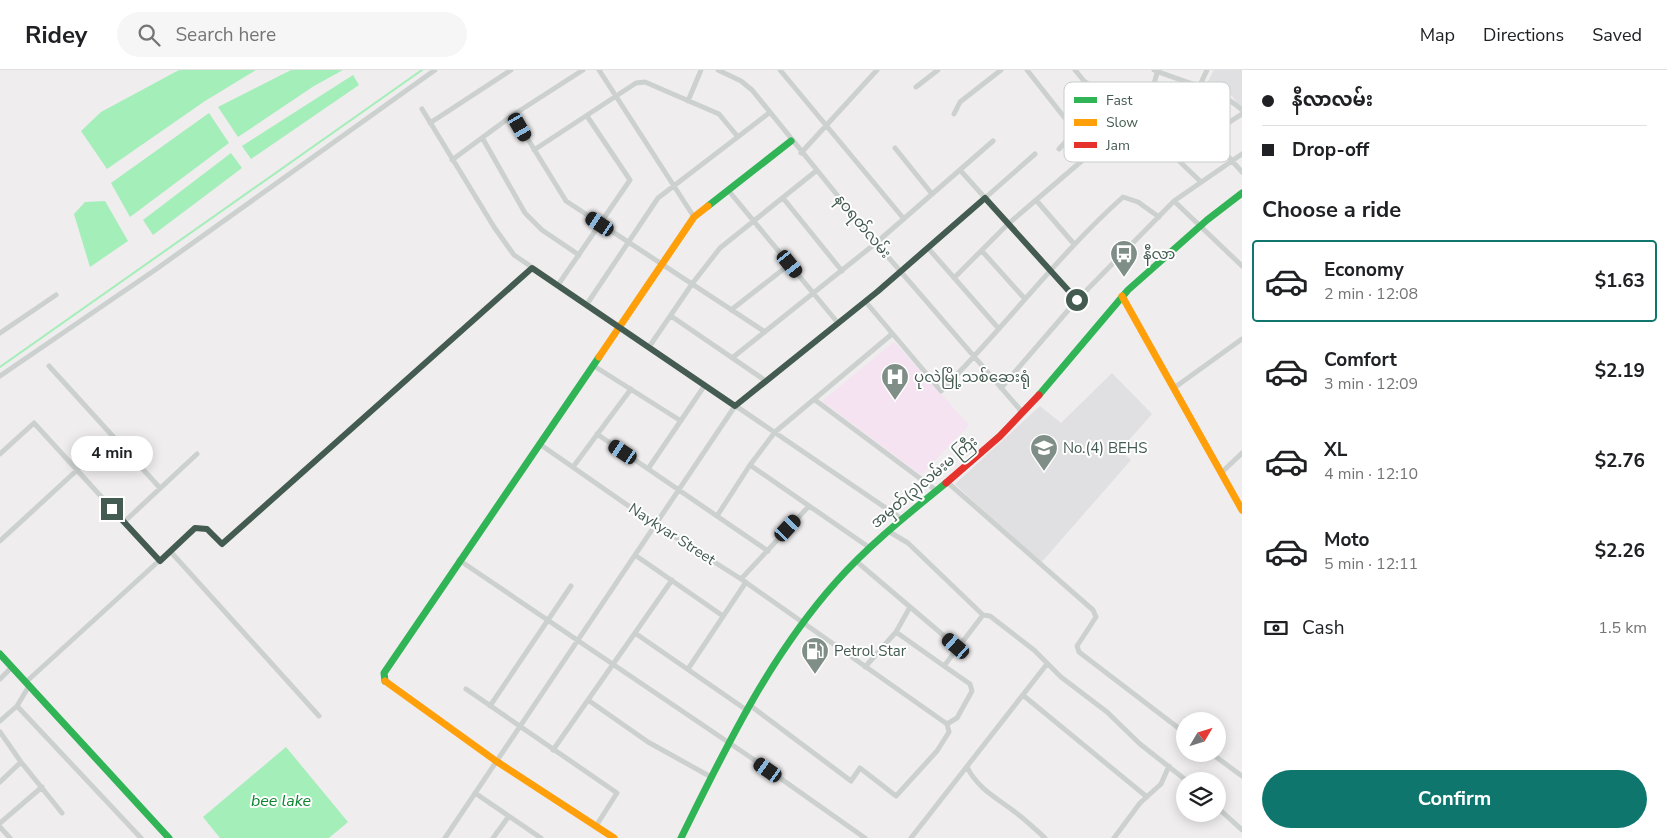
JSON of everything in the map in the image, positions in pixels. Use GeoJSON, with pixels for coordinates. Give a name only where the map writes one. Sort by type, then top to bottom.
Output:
{"type":"FeatureCollection","features":[{"type":"Feature","properties":{"kind":"street"},"geometry":{"type":"LineString","coordinates":[[0,376],[156,270],[435,70]]}},
{"type":"Feature","properties":{"kind":"street"},"geometry":{"type":"LineString","coordinates":[[430,123],[512,70]]}},
{"type":"Feature","properties":{"kind":"street"},"geometry":{"type":"LineString","coordinates":[[452,160],[514,115],[583,70]]}},
{"type":"Feature","properties":{"kind":"street"},"geometry":{"type":"LineString","coordinates":[[599,70],[694,217]]}},
{"type":"Feature","properties":{"kind":"street"},"geometry":{"type":"LineString","coordinates":[[688,101],[701,70]]}},
{"type":"Feature","properties":{"kind":"street","name":"နဝရတ်လမ်း"},"geometry":{"type":"LineString","coordinates":[[718,70],[741,81],[900,272],[1023,413]]}},
{"type":"Feature","properties":{"kind":"street"},"geometry":{"type":"LineString","coordinates":[[780,70],[904,219]]}},
{"type":"Feature","properties":{"kind":"street"},"geometry":{"type":"LineString","coordinates":[[801,153],[877,70]]}},
{"type":"Feature","properties":{"kind":"street"},"geometry":{"type":"LineString","coordinates":[[916,87],[938,70]]}},
{"type":"Feature","properties":{"kind":"street"},"geometry":{"type":"LineString","coordinates":[[954,114],[960,102],[1001,70]]}},
{"type":"Feature","properties":{"kind":"street"},"geometry":{"type":"LineString","coordinates":[[1027,70],[1064,117]]}},
{"type":"Feature","properties":{"kind":"street"},"geometry":{"type":"LineString","coordinates":[[1075,70],[1086,82]]}},
{"type":"Feature","properties":{"kind":"street"},"geometry":{"type":"LineString","coordinates":[[1201,82],[1207,70]]}},
{"type":"Feature","properties":{"kind":"street"},"geometry":{"type":"LineString","coordinates":[[1156,71],[1191,82]]}},
{"type":"Feature","properties":{"kind":"street"},"geometry":{"type":"LineString","coordinates":[[534,150],[636,84],[645,82],[719,114],[738,137]]}},
{"type":"Feature","properties":{"kind":"street"},"geometry":{"type":"LineString","coordinates":[[1230,100],[1242,110]]}},
{"type":"Feature","properties":{"kind":"street"},"geometry":{"type":"LineString","coordinates":[[422,109],[452,160],[505,244],[514,255],[902,519]]}},
{"type":"Feature","properties":{"kind":"street"},"geometry":{"type":"LineString","coordinates":[[587,304],[658,198],[769,113]]}},
{"type":"Feature","properties":{"kind":"street"},"geometry":{"type":"LineString","coordinates":[[1230,122],[1242,114]]}},
{"type":"Feature","properties":{"kind":"street"},"geometry":{"type":"LineString","coordinates":[[514,115],[566,201],[765,332]]}},
{"type":"Feature","properties":{"kind":"street"},"geometry":{"type":"LineString","coordinates":[[558,285],[630,180],[586,116]]}},
{"type":"Feature","properties":{"kind":"street"},"geometry":{"type":"LineString","coordinates":[[483,139],[525,213],[542,230],[578,255]]}},
{"type":"Feature","properties":{"kind":"street"},"geometry":{"type":"LineString","coordinates":[[614,838],[603,835],[596,826],[496,761],[384,681],[384,673],[459,560],[540,445],[694,217],[791,141]]}},
{"type":"Feature","properties":{"kind":"street"},"geometry":{"type":"LineString","coordinates":[[732,358],[876,243],[992,141]]}},
{"type":"Feature","properties":{"kind":"street"},"geometry":{"type":"LineString","coordinates":[[1059,149],[1064,144]]}},
{"type":"Feature","properties":{"kind":"street"},"geometry":{"type":"LineString","coordinates":[[895,148],[932,194]]}},
{"type":"Feature","properties":{"kind":"street"},"geometry":{"type":"LineString","coordinates":[[445,838],[735,406],[865,302],[1035,154]]}},
{"type":"Feature","properties":{"kind":"street"},"geometry":{"type":"LineString","coordinates":[[1242,154],[1232,159],[1242,172]]}},
{"type":"Feature","properties":{"kind":"street"},"geometry":{"type":"LineString","coordinates":[[954,278],[1008,224],[1080,162]]}},
{"type":"Feature","properties":{"kind":"street"},"geometry":{"type":"LineString","coordinates":[[1181,162],[1201,182]]}},
{"type":"Feature","properties":{"kind":"street"},"geometry":{"type":"LineString","coordinates":[[1001,388],[1077,300],[1174,201],[1228,162]]}},
{"type":"Feature","properties":{"kind":"street"},"geometry":{"type":"LineString","coordinates":[[960,170],[1077,300]]}},
{"type":"Feature","properties":{"kind":"street"},"geometry":{"type":"LineString","coordinates":[[649,347],[692,284],[720,248],[816,171]]}},
{"type":"Feature","properties":{"kind":"street"},"geometry":{"type":"LineString","coordinates":[[728,190],[838,323]]}},
{"type":"Feature","properties":{"kind":"street","name":"အမှတ်(၃)လမ်းမ ကြီး"},"geometry":{"type":"LineString","coordinates":[[681,838],[728,744],[749,709],[803,624],[835,583],[887,531],[947,482],[1023,413],[1122,296],[1201,224],[1242,193]]}},
{"type":"Feature","properties":{"kind":"street"},"geometry":{"type":"LineString","coordinates":[[865,302],[941,391],[974,358],[1074,244],[1123,197],[1138,202],[1159,218]]}},
{"type":"Feature","properties":{"kind":"street"},"geometry":{"type":"LineString","coordinates":[[782,198],[842,271]]}},
{"type":"Feature","properties":{"kind":"street"},"geometry":{"type":"LineString","coordinates":[[1036,200],[1074,244]]}},
{"type":"Feature","properties":{"kind":"street"},"geometry":{"type":"LineString","coordinates":[[1174,201],[1201,224],[1242,266]]}},
{"type":"Feature","properties":{"kind":"street"},"geometry":{"type":"LineString","coordinates":[[928,248],[999,329]]}},
{"type":"Feature","properties":{"kind":"street"},"geometry":{"type":"LineString","coordinates":[[982,251],[1025,299]]}},
{"type":"Feature","properties":{"kind":"street"},"geometry":{"type":"LineString","coordinates":[[731,310],[790,264]]}},
{"type":"Feature","properties":{"kind":"street"},"geometry":{"type":"LineString","coordinates":[[0,721],[17,706],[28,684],[195,528],[207,529],[222,544],[532,268]]}},
{"type":"Feature","properties":{"kind":"street"},"geometry":{"type":"LineString","coordinates":[[0,333],[56,295]]}},
{"type":"Feature","properties":{"kind":"street"},"geometry":{"type":"LineString","coordinates":[[1122,296],[1242,510]]}},
{"type":"Feature","properties":{"kind":"street"},"geometry":{"type":"LineString","coordinates":[[671,316],[766,381]]}},
{"type":"Feature","properties":{"kind":"street"},"geometry":{"type":"LineString","coordinates":[[716,516],[750,464],[775,432],[892,334]]}},
{"type":"Feature","properties":{"kind":"street"},"geometry":{"type":"LineString","coordinates":[[1174,388],[1242,339]]}},
{"type":"Feature","properties":{"kind":"street"},"geometry":{"type":"LineString","coordinates":[[49,366],[160,488]]}},
{"type":"Feature","properties":{"kind":"street"},"geometry":{"type":"LineString","coordinates":[[594,366],[681,421]]}},
{"type":"Feature","properties":{"kind":"street"},"geometry":{"type":"LineString","coordinates":[[648,469],[705,385]]}},
{"type":"Feature","properties":{"kind":"street"},"geometry":{"type":"LineString","coordinates":[[573,467],[631,389]]}},
{"type":"Feature","properties":{"kind":"street"},"geometry":{"type":"LineString","coordinates":[[815,400],[937,490]]}},
{"type":"Feature","properties":{"kind":"street"},"geometry":{"type":"LineString","coordinates":[[0,454],[34,423],[160,561]]}},
{"type":"Feature","properties":{"kind":"street"},"geometry":{"type":"LineString","coordinates":[[598,434],[768,551]]}},
{"type":"Feature","properties":{"kind":"street"},"geometry":{"type":"LineString","coordinates":[[0,541],[113,436]]}},
{"type":"Feature","properties":{"kind":"street","name":"Naykyar Street"},"geometry":{"type":"LineString","coordinates":[[540,445],[743,581],[947,724]]}},
{"type":"Feature","properties":{"kind":"street"},"geometry":{"type":"LineString","coordinates":[[1221,474],[1242,453]]}},
{"type":"Feature","properties":{"kind":"street"},"geometry":{"type":"LineString","coordinates":[[124,522],[197,454]]}},
{"type":"Feature","properties":{"kind":"street"},"geometry":{"type":"LineString","coordinates":[[750,464],[870,548]]}},
{"type":"Feature","properties":{"kind":"street"},"geometry":{"type":"LineString","coordinates":[[947,482],[1093,610],[1096,617],[1077,646],[1079,652],[1176,726]]}},
{"type":"Feature","properties":{"kind":"street"},"geometry":{"type":"LineString","coordinates":[[688,669],[723,616],[743,581],[810,506]]}},
{"type":"Feature","properties":{"kind":"street"},"geometry":{"type":"LineString","coordinates":[[887,531],[908,544],[984,614],[990,616],[1034,650],[1047,664],[1107,712],[1140,744],[1176,772]]}},
{"type":"Feature","properties":{"kind":"street"},"geometry":{"type":"LineString","coordinates":[[170,551],[319,716]]}},
{"type":"Feature","properties":{"kind":"street"},"geometry":{"type":"LineString","coordinates":[[635,555],[723,616]]}},
{"type":"Feature","properties":{"kind":"street"},"geometry":{"type":"LineString","coordinates":[[459,560],[865,838]]}},
{"type":"Feature","properties":{"kind":"street"},"geometry":{"type":"LineString","coordinates":[[856,561],[956,646]]}},
{"type":"Feature","properties":{"kind":"street"},"geometry":{"type":"LineString","coordinates":[[553,750],[672,580]]}},
{"type":"Feature","properties":{"kind":"street"},"geometry":{"type":"LineString","coordinates":[[490,706],[570,586]]}},
{"type":"Feature","properties":{"kind":"street"},"geometry":{"type":"LineString","coordinates":[[865,667],[896,632],[910,607]]}},
{"type":"Feature","properties":{"kind":"street"},"geometry":{"type":"LineString","coordinates":[[944,666],[956,646],[984,614]]}},
{"type":"Feature","properties":{"kind":"street"},"geometry":{"type":"LineString","coordinates":[[635,633],[749,709],[851,781],[860,768],[896,796],[937,751],[949,732],[947,724],[958,718],[972,691],[970,684],[896,632]]}},
{"type":"Feature","properties":{"kind":"street"},"geometry":{"type":"LineString","coordinates":[[0,654],[166,837]]}},
{"type":"Feature","properties":{"kind":"street"},"geometry":{"type":"LineString","coordinates":[[912,838],[1047,664]]}},
{"type":"Feature","properties":{"kind":"street"},"geometry":{"type":"LineString","coordinates":[[0,678],[12,667]]}},
{"type":"Feature","properties":{"kind":"street"},"geometry":{"type":"LineString","coordinates":[[466,689],[617,793],[596,826]]}},
{"type":"Feature","properties":{"kind":"street"},"geometry":{"type":"LineString","coordinates":[[1024,696],[1147,797]]}},
{"type":"Feature","properties":{"kind":"street"},"geometry":{"type":"LineString","coordinates":[[588,700],[648,742],[711,777]]}},
{"type":"Feature","properties":{"kind":"street"},"geometry":{"type":"LineString","coordinates":[[17,706],[141,838]]}},
{"type":"Feature","properties":{"kind":"street"},"geometry":{"type":"LineString","coordinates":[[0,732],[21,762],[62,813]]}},
{"type":"Feature","properties":{"kind":"street"},"geometry":{"type":"LineString","coordinates":[[0,782],[21,762]]}},
{"type":"Feature","properties":{"kind":"street"},"geometry":{"type":"LineString","coordinates":[[1223,762],[1242,776]]}},
{"type":"Feature","properties":{"kind":"street"},"geometry":{"type":"LineString","coordinates":[[1114,838],[1147,797],[1161,784],[1169,766]]}},
{"type":"Feature","properties":{"kind":"street"},"geometry":{"type":"LineString","coordinates":[[967,767],[972,777],[992,796],[1045,838]]}},
{"type":"Feature","properties":{"kind":"street"},"geometry":{"type":"LineString","coordinates":[[0,823],[42,788]]}},
{"type":"Feature","properties":{"kind":"street"},"geometry":{"type":"LineString","coordinates":[[475,793],[541,838]]}},
{"type":"Feature","properties":{"kind":"street"},"geometry":{"type":"LineString","coordinates":[[1226,815],[1242,830]]}},
{"type":"Feature","properties":{"kind":"street"},"geometry":{"type":"LineString","coordinates":[[493,838],[509,816]]}},
{"type":"Feature","properties":{"kind":"street"},"geometry":{"type":"LineString","coordinates":[[0,827],[10,838]]}},
{"type":"Feature","properties":{"kind":"shaded area"},"geometry":{"type":"Polygon","coordinates":[[[1214,70],[1242,70],[1242,109],[1230,95],[1230,82],[1208,82],[1214,70]]]}},
{"type":"Feature","properties":{"kind":"shaded area"},"geometry":{"type":"Polygon","coordinates":[[[894,342],[969,425],[921,475],[822,401],[894,342]]]}},
{"type":"Feature","properties":{"kind":"shaded area","name":"No.(4) BEHS"},"geometry":{"type":"Polygon","coordinates":[[[1112,373],[1152,414],[1120,450],[1131,460],[1040,564],[955,484],[1040,406],[1061,423],[1112,373]]]}},
{"type":"Feature","properties":{"kind":"water"},"geometry":{"type":"Polygon","coordinates":[[[179,70],[256,70],[205,101],[107,169],[81,131],[101,112],[179,70]]]}},
{"type":"Feature","properties":{"kind":"water"},"geometry":{"type":"Polygon","coordinates":[[[291,70],[343,70],[314,86],[238,137],[218,107],[291,70]]]}},
{"type":"Feature","properties":{"kind":"water"},"geometry":{"type":"Polygon","coordinates":[[[353,75],[359,85],[251,159],[242,146],[353,75]]]}},
{"type":"Feature","properties":{"kind":"water"},"geometry":{"type":"Polygon","coordinates":[[[209,113],[229,143],[130,217],[111,183],[209,113]]]}},
{"type":"Feature","properties":{"kind":"water"},"geometry":{"type":"Polygon","coordinates":[[[231,153],[242,168],[153,235],[143,220],[231,153]]]}},
{"type":"Feature","properties":{"kind":"water"},"geometry":{"type":"Polygon","coordinates":[[[105,201],[128,241],[90,267],[74,214],[85,202],[105,201]]]}},
{"type":"Feature","properties":{"kind":"water","name":"bee lake"},"geometry":{"type":"Polygon","coordinates":[[[286,747],[348,822],[329,838],[220,838],[203,817],[286,747]]]}},
{"type":"Feature","properties":{"kind":"waterway"},"geometry":{"type":"LineString","coordinates":[[0,367],[422,70]]}},
{"type":"Feature","properties":{"kind":"traffic: fast"},"geometry":{"type":"LineString","coordinates":[[708,206],[791,141]]}},
{"type":"Feature","properties":{"kind":"traffic: fast"},"geometry":{"type":"LineString","coordinates":[[1039,395],[1128,290],[1207,220],[1242,193]]}},
{"type":"Feature","properties":{"kind":"traffic: fast"},"geometry":{"type":"LineString","coordinates":[[385,681],[384,673],[599,357]]}},
{"type":"Feature","properties":{"kind":"traffic: fast"},"geometry":{"type":"LineString","coordinates":[[681,838],[714,771],[769,672],[812,611],[862,555],[946,483]]}},
{"type":"Feature","properties":{"kind":"traffic: fast"},"geometry":{"type":"LineString","coordinates":[[0,654],[169,838]]}},
{"type":"Feature","properties":{"kind":"traffic: slow"},"geometry":{"type":"LineString","coordinates":[[599,357],[694,217],[708,206]]}},
{"type":"Feature","properties":{"kind":"traffic: slow"},"geometry":{"type":"LineString","coordinates":[[1122,296],[1242,510]]}},
{"type":"Feature","properties":{"kind":"traffic: slow"},"geometry":{"type":"LineString","coordinates":[[385,681],[496,761],[614,838]]}},
{"type":"Feature","properties":{"kind":"traffic: jam"},"geometry":{"type":"LineString","coordinates":[[946,483],[1000,436],[1039,395]]}},
{"type":"Feature","properties":{"kind":"place","name":"နီလာ"},"geometry":{"type":"Point","coordinates":[1124,278]}},
{"type":"Feature","properties":{"kind":"place","name":"ပုလဲမြို့သစ်ဆေးရုံ"},"geometry":{"type":"Point","coordinates":[895,401]}},
{"type":"Feature","properties":{"kind":"place","name":"No.(4) BEHS"},"geometry":{"type":"Point","coordinates":[1044,472]}},
{"type":"Feature","properties":{"kind":"place","name":"Petrol Star"},"geometry":{"type":"Point","coordinates":[815,675]}},
{"type":"Feature","properties":{"kind":"route"},"geometry":{"type":"LineString","coordinates":[[112,509],[160,561],[195,528],[207,529],[222,544],[532,268],[735,406],[877,292],[985,198],[1077,300]]}}]}
